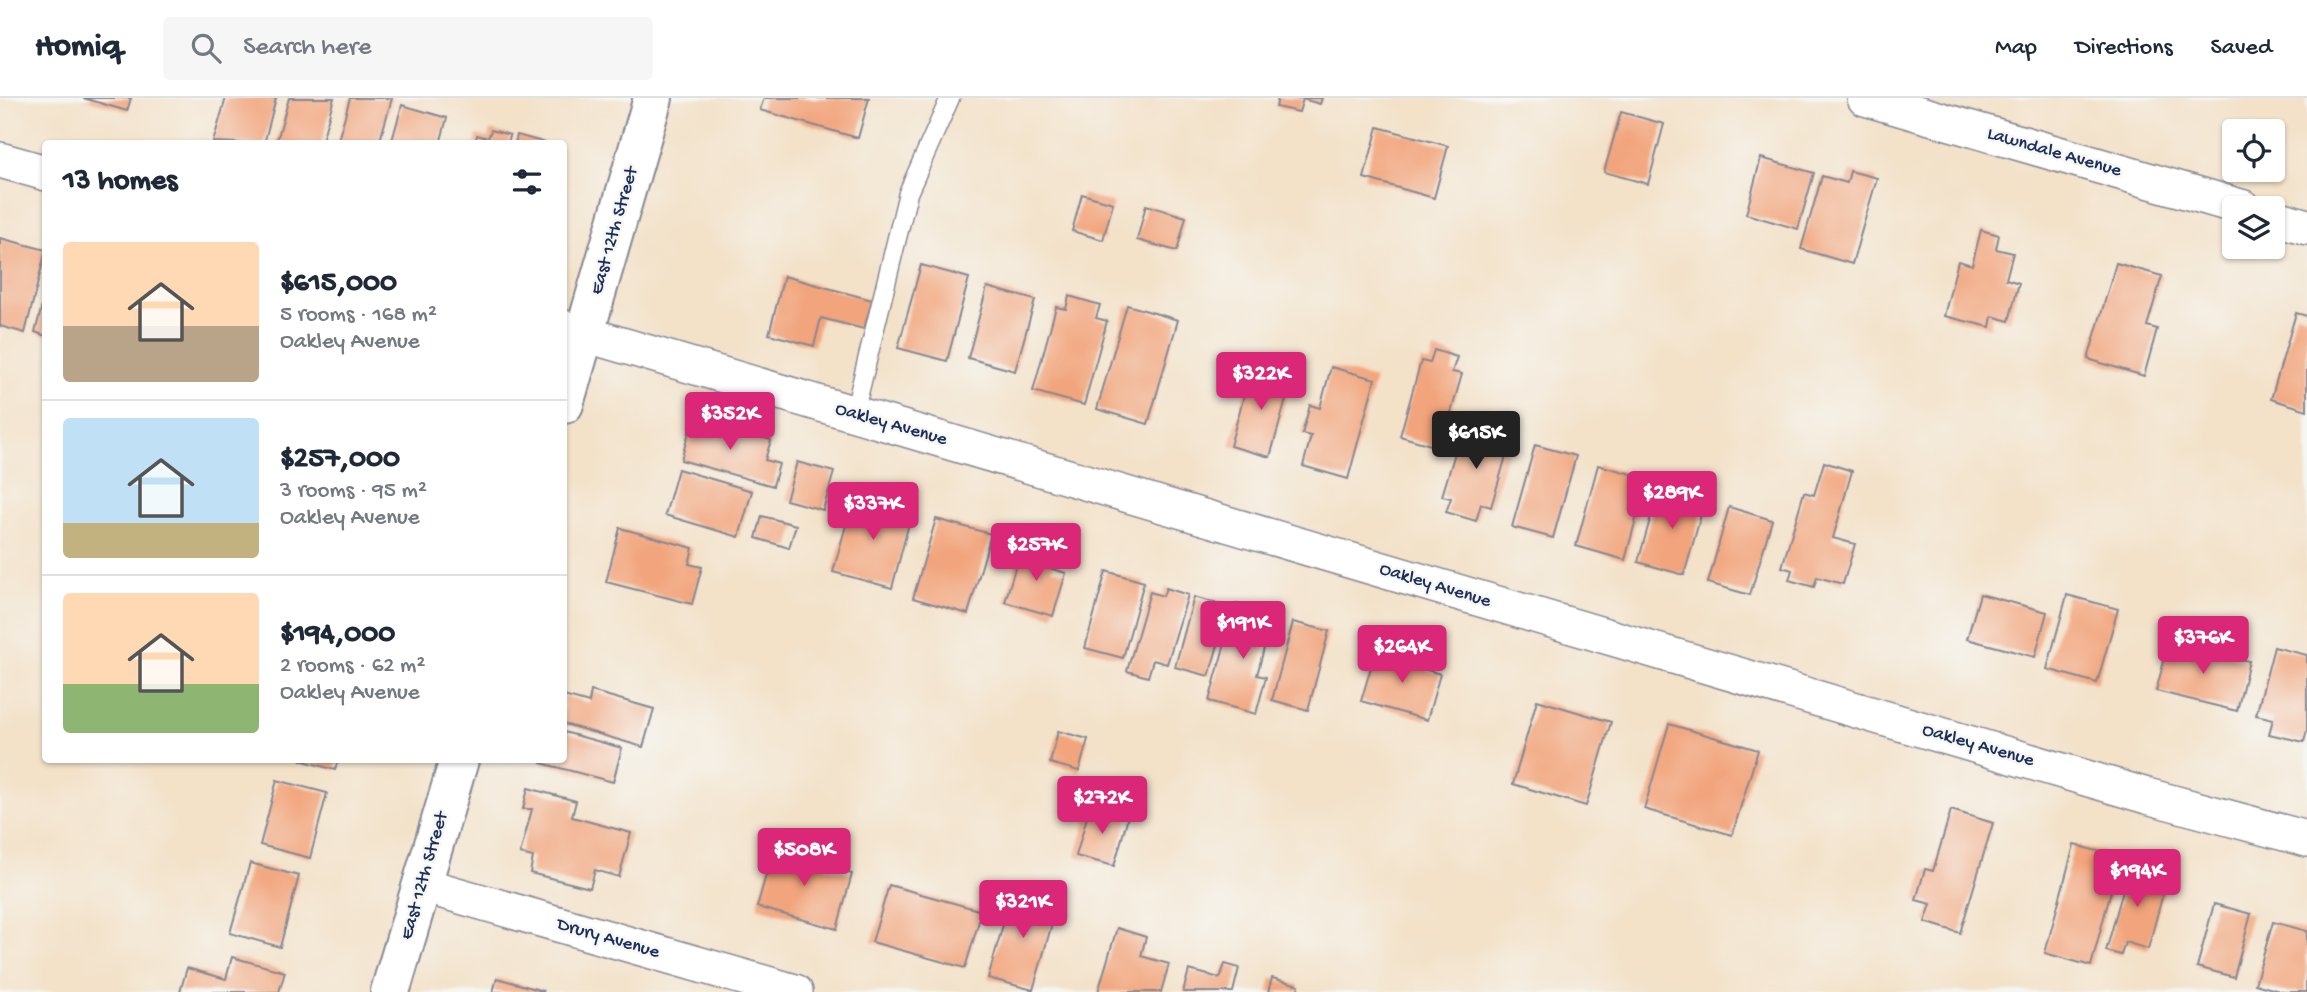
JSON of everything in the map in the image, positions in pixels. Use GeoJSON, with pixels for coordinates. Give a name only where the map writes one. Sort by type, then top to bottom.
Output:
{"type":"FeatureCollection","features":[{"type":"Feature","properties":{"kind":"street","name":"East 12th Street"},"geometry":{"type":"LineString","coordinates":[[567,382],[574,331],[653,98]]}},
{"type":"Feature","properties":{"kind":"street","name":"Lawndale Avenue"},"geometry":{"type":"LineString","coordinates":[[1865,98],[2222,202]]}},
{"type":"Feature","properties":{"kind":"street"},"geometry":{"type":"LineString","coordinates":[[0,160],[42,172]]}},
{"type":"Feature","properties":{"kind":"street"},"geometry":{"type":"LineString","coordinates":[[2285,221],[2307,227]]}},
{"type":"Feature","properties":{"kind":"street","name":"Oakley Avenue"},"geometry":{"type":"LineString","coordinates":[[574,331],[2147,796],[2307,839]]}},
{"type":"Feature","properties":{"kind":"street","name":"East 12th Street"},"geometry":{"type":"LineString","coordinates":[[390,992],[458,763]]}},
{"type":"Feature","properties":{"kind":"street","name":"Drury Avenue"},"geometry":{"type":"LineString","coordinates":[[422,885],[795,992]]}},
{"type":"Feature","properties":{"kind":"lane"},"geometry":{"type":"LineString","coordinates":[[854,414],[908,192],[950,98]]}},
{"type":"Feature","properties":{"kind":"building"},"geometry":{"type":"Polygon","coordinates":[[[83,98],[131,98],[127,111],[83,98]]]}},
{"type":"Feature","properties":{"kind":"building"},"geometry":{"type":"Polygon","coordinates":[[[226,98],[276,98],[265,140],[214,140],[226,98]]]}},
{"type":"Feature","properties":{"kind":"building"},"geometry":{"type":"Polygon","coordinates":[[[289,98],[334,98],[322,140],[277,140],[289,98]]]}},
{"type":"Feature","properties":{"kind":"building"},"geometry":{"type":"Polygon","coordinates":[[[350,98],[392,98],[380,140],[338,140],[350,98]]]}},
{"type":"Feature","properties":{"kind":"building"},"geometry":{"type":"Polygon","coordinates":[[[764,98],[869,98],[858,138],[760,110],[764,98]]]}},
{"type":"Feature","properties":{"kind":"building"},"geometry":{"type":"Polygon","coordinates":[[[1278,98],[1322,98],[1320,104],[1303,99],[1299,112],[1276,107],[1278,98]]]}},
{"type":"Feature","properties":{"kind":"building"},"geometry":{"type":"Polygon","coordinates":[[[402,105],[447,118],[441,140],[392,140],[402,105]]]}},
{"type":"Feature","properties":{"kind":"building"},"geometry":{"type":"Polygon","coordinates":[[[1621,112],[1664,124],[1648,184],[1604,172],[1621,112]]]}},
{"type":"Feature","properties":{"kind":"building"},"geometry":{"type":"Polygon","coordinates":[[[1378,127],[1448,146],[1434,198],[1364,178],[1378,127]]]}},
{"type":"Feature","properties":{"kind":"building"},"geometry":{"type":"Polygon","coordinates":[[[491,130],[510,135],[509,140],[476,140],[477,135],[488,138],[491,130]]]}},
{"type":"Feature","properties":{"kind":"building"},"geometry":{"type":"Polygon","coordinates":[[[517,135],[535,140],[516,140],[517,135]]]}},
{"type":"Feature","properties":{"kind":"building"},"geometry":{"type":"Polygon","coordinates":[[[1761,158],[1814,173],[1798,229],[1746,214],[1761,158]]]}},
{"type":"Feature","properties":{"kind":"building"},"geometry":{"type":"Polygon","coordinates":[[[1850,171],[1877,178],[1852,264],[1801,249],[1822,176],[1847,183],[1850,171]]]}},
{"type":"Feature","properties":{"kind":"building"},"geometry":{"type":"Polygon","coordinates":[[[1082,194],[1113,203],[1103,240],[1072,231],[1082,194]]]}},
{"type":"Feature","properties":{"kind":"building"},"geometry":{"type":"Polygon","coordinates":[[[1146,205],[1186,217],[1177,251],[1137,240],[1146,205]]]}},
{"type":"Feature","properties":{"kind":"building"},"geometry":{"type":"Polygon","coordinates":[[[1981,230],[1999,235],[1996,249],[2013,253],[2006,279],[2019,283],[2009,321],[1992,316],[1990,327],[1944,316],[1958,261],[1972,265],[1981,230]]]}},
{"type":"Feature","properties":{"kind":"building"},"geometry":{"type":"Polygon","coordinates":[[[0,238],[42,249],[42,266],[25,333],[0,326],[0,238]]]}},
{"type":"Feature","properties":{"kind":"building"},"geometry":{"type":"Polygon","coordinates":[[[2116,263],[2162,276],[2147,326],[2157,329],[2144,376],[2088,359],[2116,263]]]}},
{"type":"Feature","properties":{"kind":"building"},"geometry":{"type":"Polygon","coordinates":[[[921,265],[969,278],[947,361],[898,348],[921,265]]]}},
{"type":"Feature","properties":{"kind":"building"},"geometry":{"type":"Polygon","coordinates":[[[784,276],[872,300],[864,329],[821,318],[814,346],[769,334],[784,276]]]}},
{"type":"Feature","properties":{"kind":"building"},"geometry":{"type":"Polygon","coordinates":[[[987,287],[1035,300],[1015,371],[968,358],[987,287]]]}},
{"type":"Feature","properties":{"kind":"building"},"geometry":{"type":"Polygon","coordinates":[[[1069,296],[1100,305],[1096,318],[1107,321],[1084,405],[1033,391],[1056,307],[1066,309],[1069,296]]]}},
{"type":"Feature","properties":{"kind":"building"},"geometry":{"type":"Polygon","coordinates":[[[1127,305],[1178,320],[1148,424],[1097,409],[1127,305]]]}},
{"type":"Feature","properties":{"kind":"building"},"geometry":{"type":"Polygon","coordinates":[[[42,306],[42,335],[35,332],[42,306]]]}},
{"type":"Feature","properties":{"kind":"building"},"geometry":{"type":"Polygon","coordinates":[[[2296,313],[2307,316],[2307,410],[2271,399],[2296,313]]]}},
{"type":"Feature","properties":{"kind":"building"},"geometry":{"type":"Polygon","coordinates":[[[1434,350],[1457,357],[1452,372],[1462,374],[1441,448],[1400,436],[1421,361],[1430,363],[1434,350]]]}},
{"type":"Feature","properties":{"kind":"building"},"geometry":{"type":"Polygon","coordinates":[[[1252,367],[1292,378],[1270,457],[1230,446],[1252,367]]]}},
{"type":"Feature","properties":{"kind":"building"},"geometry":{"type":"Polygon","coordinates":[[[1331,367],[1375,379],[1348,479],[1303,466],[1311,436],[1302,434],[1310,405],[1320,408],[1331,367]]]}},
{"type":"Feature","properties":{"kind":"building"},"geometry":{"type":"Polygon","coordinates":[[[693,418],[771,440],[765,460],[779,464],[773,486],[681,460],[693,418]]]}},
{"type":"Feature","properties":{"kind":"building"},"geometry":{"type":"Polygon","coordinates":[[[1464,423],[1512,436],[1491,507],[1481,504],[1476,521],[1446,512],[1451,498],[1442,496],[1464,423]]]}},
{"type":"Feature","properties":{"kind":"building"},"geometry":{"type":"Polygon","coordinates":[[[1535,445],[1576,456],[1553,538],[1512,527],[1535,445]]]}},
{"type":"Feature","properties":{"kind":"building"},"geometry":{"type":"Polygon","coordinates":[[[797,462],[834,472],[823,510],[786,500],[797,462]]]}},
{"type":"Feature","properties":{"kind":"building"},"geometry":{"type":"Polygon","coordinates":[[[1824,462],[1852,471],[1833,538],[1855,544],[1843,584],[1817,577],[1814,587],[1789,580],[1792,570],[1782,567],[1804,492],[1814,495],[1824,462]]]}},
{"type":"Feature","properties":{"kind":"building"},"geometry":{"type":"Polygon","coordinates":[[[1598,465],[1647,478],[1625,560],[1576,546],[1598,465]]]}},
{"type":"Feature","properties":{"kind":"building"},"geometry":{"type":"Polygon","coordinates":[[[678,469],[752,491],[739,537],[665,515],[678,469]]]}},
{"type":"Feature","properties":{"kind":"building"},"geometry":{"type":"Polygon","coordinates":[[[1659,488],[1705,501],[1684,575],[1638,562],[1659,488]]]}},
{"type":"Feature","properties":{"kind":"building"},"geometry":{"type":"Polygon","coordinates":[[[854,496],[912,512],[892,588],[833,572],[854,496]]]}},
{"type":"Feature","properties":{"kind":"building"},"geometry":{"type":"Polygon","coordinates":[[[1729,507],[1772,520],[1750,595],[1708,583],[1729,507]]]}},
{"type":"Feature","properties":{"kind":"building"},"geometry":{"type":"Polygon","coordinates":[[[762,516],[796,525],[789,548],[756,538],[762,516]]]}},
{"type":"Feature","properties":{"kind":"building"},"geometry":{"type":"Polygon","coordinates":[[[936,519],[991,534],[968,614],[913,598],[936,519]]]}},
{"type":"Feature","properties":{"kind":"building"},"geometry":{"type":"Polygon","coordinates":[[[620,528],[693,548],[689,564],[702,567],[692,604],[606,582],[620,528]]]}},
{"type":"Feature","properties":{"kind":"building"},"geometry":{"type":"Polygon","coordinates":[[[1021,548],[1055,558],[1052,569],[1066,573],[1053,616],[1005,602],[1021,548]]]}},
{"type":"Feature","properties":{"kind":"building"},"geometry":{"type":"Polygon","coordinates":[[[1106,571],[1144,582],[1123,658],[1085,648],[1106,571]]]}},
{"type":"Feature","properties":{"kind":"building"},"geometry":{"type":"Polygon","coordinates":[[[1166,588],[1188,595],[1167,664],[1153,660],[1148,677],[1127,671],[1150,592],[1163,596],[1166,588]]]}},
{"type":"Feature","properties":{"kind":"building"},"geometry":{"type":"Polygon","coordinates":[[[1980,594],[2047,612],[2035,657],[1967,639],[1980,594]]]}},
{"type":"Feature","properties":{"kind":"building"},"geometry":{"type":"Polygon","coordinates":[[[2067,595],[2118,609],[2097,683],[2047,669],[2067,595]]]}},
{"type":"Feature","properties":{"kind":"building"},"geometry":{"type":"Polygon","coordinates":[[[1194,597],[1229,607],[1209,676],[1175,667],[1194,597]]]}},
{"type":"Feature","properties":{"kind":"building"},"geometry":{"type":"Polygon","coordinates":[[[1236,604],[1273,614],[1257,675],[1266,677],[1256,714],[1209,701],[1236,604]]]}},
{"type":"Feature","properties":{"kind":"building"},"geometry":{"type":"Polygon","coordinates":[[[1293,622],[1329,631],[1308,710],[1272,700],[1293,622]]]}},
{"type":"Feature","properties":{"kind":"building"},"geometry":{"type":"Polygon","coordinates":[[[2169,642],[2249,661],[2237,711],[2156,691],[2169,642]]]}},
{"type":"Feature","properties":{"kind":"building"},"geometry":{"type":"Polygon","coordinates":[[[2274,647],[2307,655],[2307,730],[2304,742],[2269,734],[2273,719],[2256,715],[2274,647]]]}},
{"type":"Feature","properties":{"kind":"building"},"geometry":{"type":"Polygon","coordinates":[[[1399,651],[1430,660],[1427,670],[1440,674],[1427,720],[1361,701],[1375,654],[1397,660],[1399,651]]]}},
{"type":"Feature","properties":{"kind":"building"},"geometry":{"type":"Polygon","coordinates":[[[591,691],[654,709],[643,747],[567,725],[567,697],[589,703],[591,691]]]}},
{"type":"Feature","properties":{"kind":"building"},"geometry":{"type":"Polygon","coordinates":[[[1537,700],[1611,722],[1586,806],[1513,784],[1537,700]]]}},
{"type":"Feature","properties":{"kind":"building"},"geometry":{"type":"Polygon","coordinates":[[[1669,724],[1758,750],[1732,835],[1644,809],[1669,724]]]}},
{"type":"Feature","properties":{"kind":"building"},"geometry":{"type":"Polygon","coordinates":[[[1058,731],[1088,739],[1079,771],[1050,763],[1058,731]]]}},
{"type":"Feature","properties":{"kind":"building"},"geometry":{"type":"Polygon","coordinates":[[[567,733],[622,748],[613,782],[541,763],[567,763],[567,733]]]}},
{"type":"Feature","properties":{"kind":"building"},"geometry":{"type":"Polygon","coordinates":[[[310,763],[337,763],[335,770],[310,763]]]}},
{"type":"Feature","properties":{"kind":"building"},"geometry":{"type":"Polygon","coordinates":[[[277,780],[327,793],[310,858],[260,845],[277,780]]]}},
{"type":"Feature","properties":{"kind":"building"},"geometry":{"type":"Polygon","coordinates":[[[528,788],[576,801],[572,817],[631,833],[619,877],[595,870],[590,888],[530,873],[533,857],[520,854],[532,809],[523,809],[528,788]]]}},
{"type":"Feature","properties":{"kind":"building"},"geometry":{"type":"Polygon","coordinates":[[[1090,806],[1128,817],[1114,866],[1076,856],[1090,806]]]}},
{"type":"Feature","properties":{"kind":"building"},"geometry":{"type":"Polygon","coordinates":[[[1951,810],[1993,823],[1960,933],[1925,922],[1931,904],[1916,900],[1925,869],[1933,871],[1951,810]]]}},
{"type":"Feature","properties":{"kind":"building"},"geometry":{"type":"Polygon","coordinates":[[[775,843],[811,853],[808,862],[852,874],[837,929],[757,907],[775,843]]]}},
{"type":"Feature","properties":{"kind":"building"},"geometry":{"type":"Polygon","coordinates":[[[2074,845],[2120,857],[2091,966],[2045,953],[2074,845]]]}},
{"type":"Feature","properties":{"kind":"building"},"geometry":{"type":"Polygon","coordinates":[[[250,863],[299,876],[280,947],[230,933],[250,863]]]}},
{"type":"Feature","properties":{"kind":"building"},"geometry":{"type":"Polygon","coordinates":[[[2130,865],[2168,875],[2148,949],[2125,942],[2121,955],[2106,951],[2130,865]]]}},
{"type":"Feature","properties":{"kind":"building"},"geometry":{"type":"Polygon","coordinates":[[[889,885],[982,911],[965,968],[872,942],[889,885]]]}},
{"type":"Feature","properties":{"kind":"building"},"geometry":{"type":"Polygon","coordinates":[[[1013,889],[1058,903],[1033,990],[988,978],[1013,889]]]}},
{"type":"Feature","properties":{"kind":"building"},"geometry":{"type":"Polygon","coordinates":[[[2214,904],[2251,914],[2234,977],[2197,967],[2214,904]]]}},
{"type":"Feature","properties":{"kind":"building"},"geometry":{"type":"Polygon","coordinates":[[[2273,922],[2307,931],[2306,992],[2283,992],[2255,984],[2273,922]]]}},
{"type":"Feature","properties":{"kind":"building"},"geometry":{"type":"Polygon","coordinates":[[[1117,928],[1146,937],[1141,956],[1169,964],[1161,992],[1098,992],[1117,928]]]}},
{"type":"Feature","properties":{"kind":"building"},"geometry":{"type":"Polygon","coordinates":[[[232,957],[285,972],[279,992],[180,992],[187,968],[226,979],[232,957]]]}},
{"type":"Feature","properties":{"kind":"building"},"geometry":{"type":"Polygon","coordinates":[[[1225,964],[1239,968],[1233,992],[1183,992],[1189,970],[1220,978],[1225,964]]]}},
{"type":"Feature","properties":{"kind":"building"},"geometry":{"type":"Polygon","coordinates":[[[497,978],[543,991],[543,992],[493,992],[497,978]]]}},
{"type":"Feature","properties":{"kind":"building"},"geometry":{"type":"Polygon","coordinates":[[[1272,978],[1299,985],[1297,992],[1268,992],[1272,978]]]}}]}
